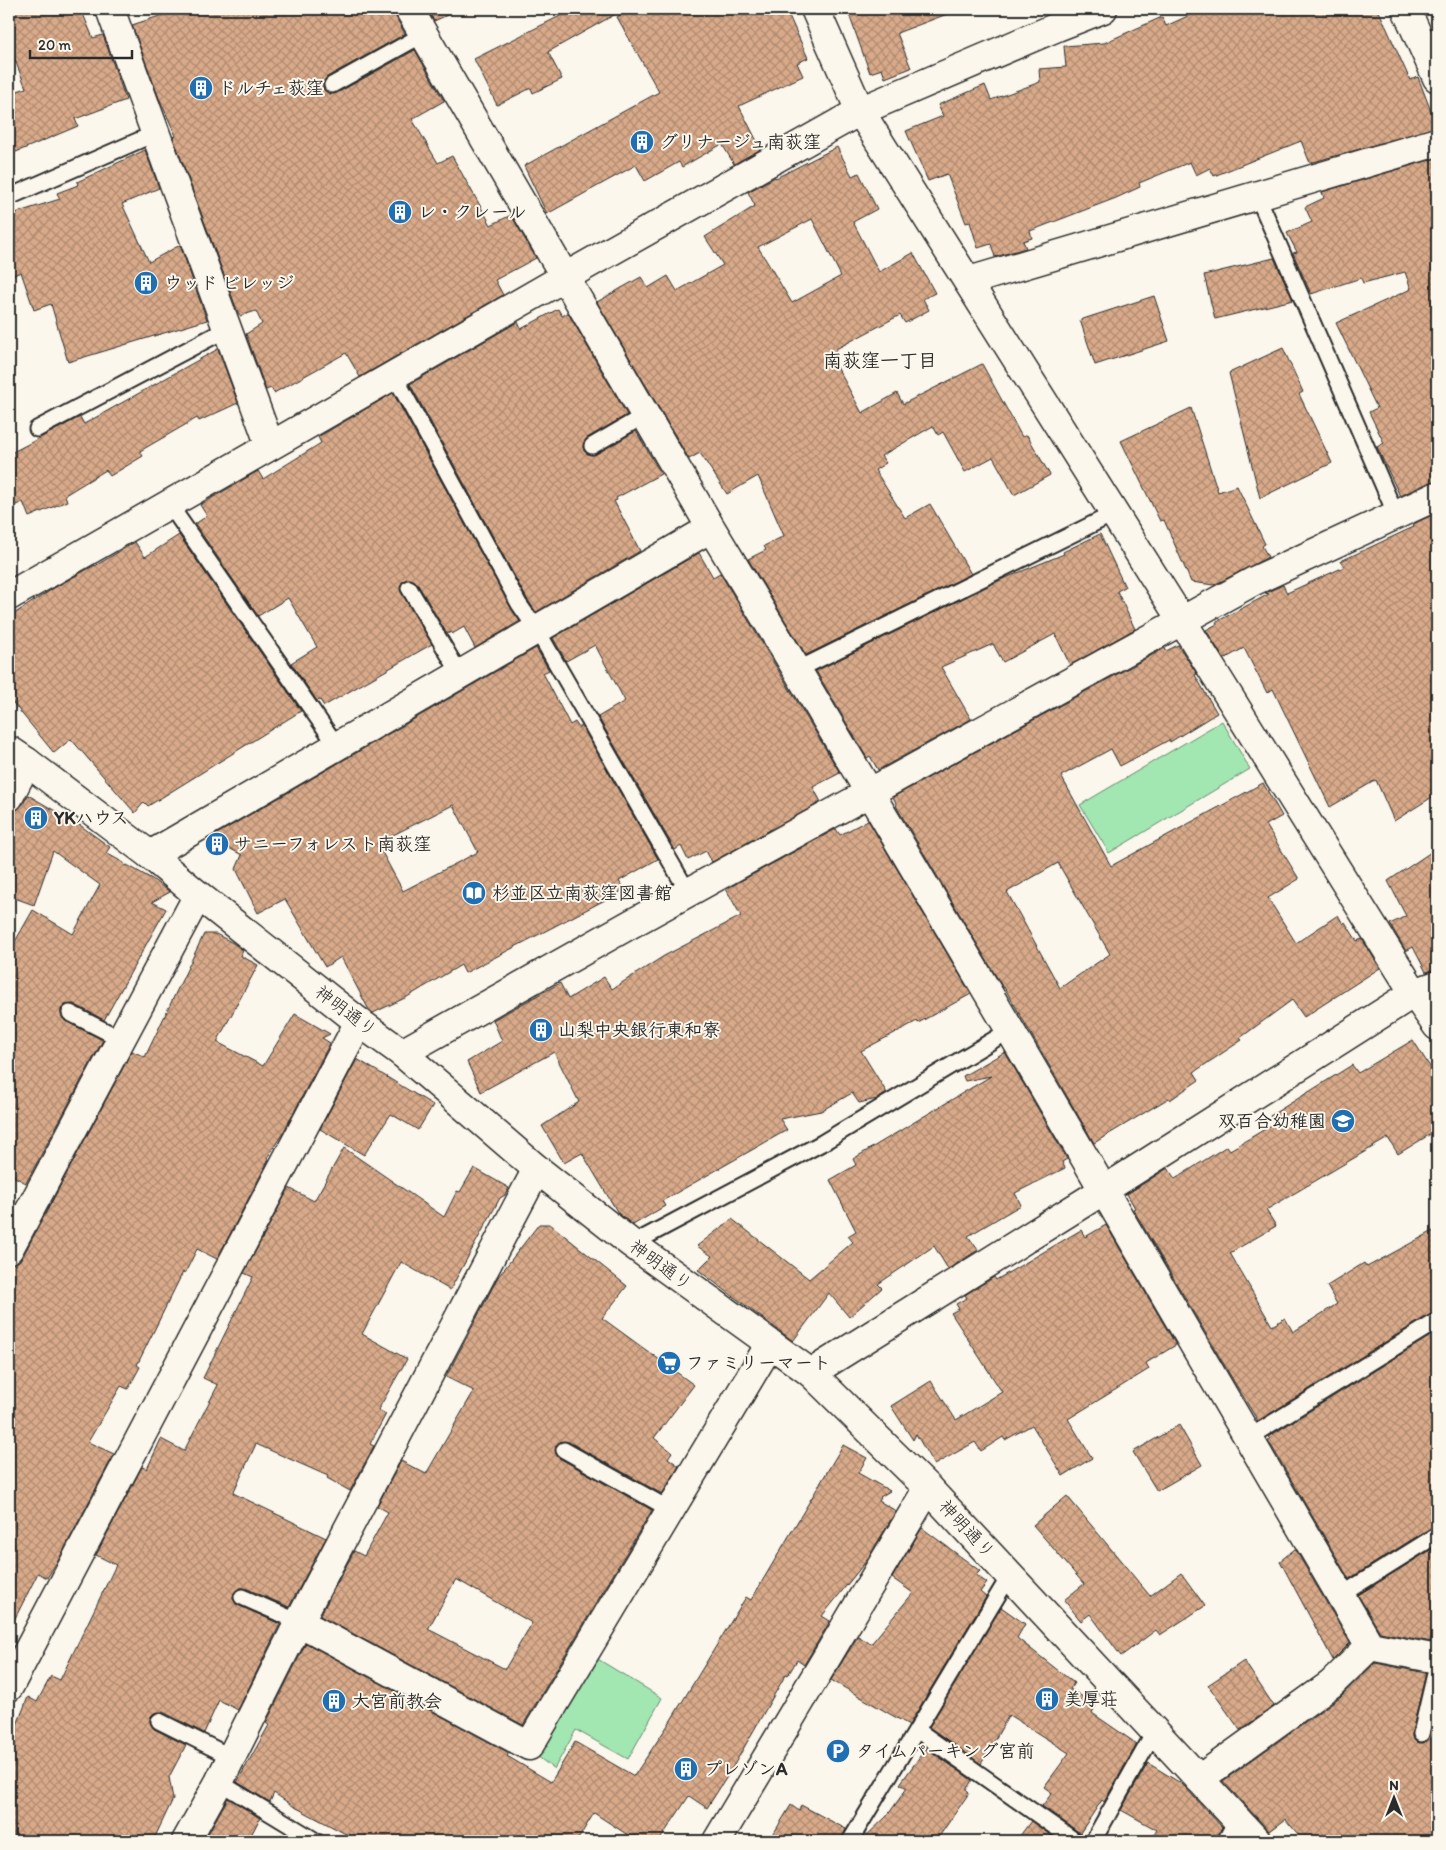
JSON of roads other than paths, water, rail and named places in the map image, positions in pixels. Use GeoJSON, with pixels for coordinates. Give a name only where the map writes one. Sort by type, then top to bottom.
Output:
{"type":"FeatureCollection","features":[{"type":"Feature","properties":{"kind":"street"},"geometry":{"type":"LineString","coordinates":[[110,9],[270,446]]}},
{"type":"Feature","properties":{"kind":"street"},"geometry":{"type":"LineString","coordinates":[[410,9],[711,528],[1010,1030],[1370,1646],[1437,1659]]}},
{"type":"Feature","properties":{"kind":"street"},"geometry":{"type":"LineString","coordinates":[[815,9],[860,111],[1182,621],[1426,989],[1437,1026]]}},
{"type":"Feature","properties":{"kind":"street"},"geometry":{"type":"LineString","coordinates":[[9,596],[565,277],[860,111],[1103,9]]}},
{"type":"Feature","properties":{"kind":"street"},"geometry":{"type":"LineString","coordinates":[[1406,9],[1437,78]]}},
{"type":"Feature","properties":{"kind":"street"},"geometry":{"type":"LineString","coordinates":[[969,281],[1258,197],[1437,142]]}},
{"type":"Feature","properties":{"kind":"street"},"geometry":{"type":"LineString","coordinates":[[402,1053],[688,892],[1254,581],[1437,496]]}},
{"type":"Feature","properties":{"kind":"street"},"geometry":{"type":"LineString","coordinates":[[150,855],[711,528]]}},
{"type":"Feature","properties":{"kind":"street"},"geometry":{"type":"LineString","coordinates":[[9,797],[18,756]]}},
{"type":"Feature","properties":{"kind":"street","name":"神明通り"},"geometry":{"type":"LineString","coordinates":[[18,756],[150,855],[359,1022],[402,1053],[537,1169],[632,1244],[811,1374],[928,1488],[1199,1778],[1231,1830],[1257,1841]]}},
{"type":"Feature","properties":{"kind":"street"},"geometry":{"type":"LineString","coordinates":[[9,1249],[198,895]]}},
{"type":"Feature","properties":{"kind":"street"},"geometry":{"type":"LineString","coordinates":[[811,1374],[1426,989]]}},
{"type":"Feature","properties":{"kind":"street"},"geometry":{"type":"LineString","coordinates":[[9,1687],[359,1022]]}},
{"type":"Feature","properties":{"kind":"street"},"geometry":{"type":"LineString","coordinates":[[186,1841],[219,1782],[299,1622],[537,1169]]}},
{"type":"Feature","properties":{"kind":"street"},"geometry":{"type":"LineString","coordinates":[[299,1622],[529,1746],[770,1344]]}},
{"type":"Feature","properties":{"kind":"street"},"geometry":{"type":"LineString","coordinates":[[717,1841],[928,1488]]}},
{"type":"Feature","properties":{"kind":"street"},"geometry":{"type":"LineString","coordinates":[[1199,1778],[1331,1684],[1370,1646]]}},
{"type":"Feature","properties":{"kind":"lane"},"geometry":{"type":"LineString","coordinates":[[332,85],[424,34]]}},
{"type":"Feature","properties":{"kind":"lane"},"geometry":{"type":"LineString","coordinates":[[9,197],[156,132]]}},
{"type":"Feature","properties":{"kind":"lane"},"geometry":{"type":"LineString","coordinates":[[1258,197],[1396,516]]}},
{"type":"Feature","properties":{"kind":"lane"},"geometry":{"type":"LineString","coordinates":[[37,428],[227,329]]}},
{"type":"Feature","properties":{"kind":"lane"},"geometry":{"type":"LineString","coordinates":[[394,375],[519,604],[536,630],[688,892]]}},
{"type":"Feature","properties":{"kind":"lane"},"geometry":{"type":"LineString","coordinates":[[592,446],[646,416]]}},
{"type":"Feature","properties":{"kind":"lane"},"geometry":{"type":"LineString","coordinates":[[170,504],[337,746]]}},
{"type":"Feature","properties":{"kind":"lane"},"geometry":{"type":"LineString","coordinates":[[797,670],[1114,513]]}},
{"type":"Feature","properties":{"kind":"lane"},"geometry":{"type":"LineString","coordinates":[[409,588],[460,674]]}},
{"type":"Feature","properties":{"kind":"lane"},"geometry":{"type":"LineString","coordinates":[[70,1013],[121,1039]]}},
{"type":"Feature","properties":{"kind":"lane"},"geometry":{"type":"LineString","coordinates":[[632,1244],[822,1143],[1010,1030]]}},
{"type":"Feature","properties":{"kind":"lane"},"geometry":{"type":"LineString","coordinates":[[1248,1438],[1437,1321]]}},
{"type":"Feature","properties":{"kind":"lane"},"geometry":{"type":"LineString","coordinates":[[564,1450],[671,1510]]}},
{"type":"Feature","properties":{"kind":"lane"},"geometry":{"type":"LineString","coordinates":[[1341,1595],[1437,1535]]}},
{"type":"Feature","properties":{"kind":"lane"},"geometry":{"type":"LineString","coordinates":[[850,1841],[1010,1575]]}},
{"type":"Feature","properties":{"kind":"lane"},"geometry":{"type":"LineString","coordinates":[[242,1597],[299,1622]]}},
{"type":"Feature","properties":{"kind":"lane"},"geometry":{"type":"LineString","coordinates":[[1421,1734],[1437,1664]]}},
{"type":"Feature","properties":{"kind":"lane"},"geometry":{"type":"LineString","coordinates":[[159,1721],[231,1757]]}},
{"type":"Feature","properties":{"kind":"lane"},"geometry":{"type":"LineString","coordinates":[[917,1730],[1075,1841]]}},
{"type":"Feature","properties":{"kind":"lane"},"geometry":{"type":"LineString","coordinates":[[1093,1841],[1155,1731]]}},
{"type":"Feature","properties":{"kind":"lane"},"geometry":{"type":"LineString","coordinates":[[219,1782],[316,1841]]}},
{"type":"Feature","properties":{"kind":"place","name":"ドルチェ荻窪"},"geometry":{"type":"Point","coordinates":[201,88]}},
{"type":"Feature","properties":{"kind":"place","name":"グリナージュ南荻窪"},"geometry":{"type":"Point","coordinates":[642,142]}},
{"type":"Feature","properties":{"kind":"place","name":"レ・クレール"},"geometry":{"type":"Point","coordinates":[400,212]}},
{"type":"Feature","properties":{"kind":"place","name":"ウッド ビレッジ"},"geometry":{"type":"Point","coordinates":[146,283]}},
{"type":"Feature","properties":{"kind":"place","name":"YKハウス"},"geometry":{"type":"Point","coordinates":[36,818]}},
{"type":"Feature","properties":{"kind":"place","name":"サニーフォレスト南荻窪"},"geometry":{"type":"Point","coordinates":[217,844]}},
{"type":"Feature","properties":{"kind":"place","name":"杉並区立南荻窪図書館"},"geometry":{"type":"Point","coordinates":[474,893]}},
{"type":"Feature","properties":{"kind":"place","name":"山梨中央銀行東和寮"},"geometry":{"type":"Point","coordinates":[541,1030]}},
{"type":"Feature","properties":{"kind":"place","name":"双百合幼稚園"},"geometry":{"type":"Point","coordinates":[1343,1121]}},
{"type":"Feature","properties":{"kind":"place","name":"ファミリーマート"},"geometry":{"type":"Point","coordinates":[669,1363]}},
{"type":"Feature","properties":{"kind":"place","name":"美厚荘"},"geometry":{"type":"Point","coordinates":[1047,1699]}},
{"type":"Feature","properties":{"kind":"place","name":"大宮前教会"},"geometry":{"type":"Point","coordinates":[334,1701]}},
{"type":"Feature","properties":{"kind":"place","name":"タイムパーキング宮前"},"geometry":{"type":"Point","coordinates":[838,1751]}},
{"type":"Feature","properties":{"kind":"place","name":"プレゾンA"},"geometry":{"type":"Point","coordinates":[686,1769]}},
{"type":"Feature","properties":{"kind":"district","name":"南荻窪一丁目"},"geometry":{"type":"Point","coordinates":[880,360]}}]}
